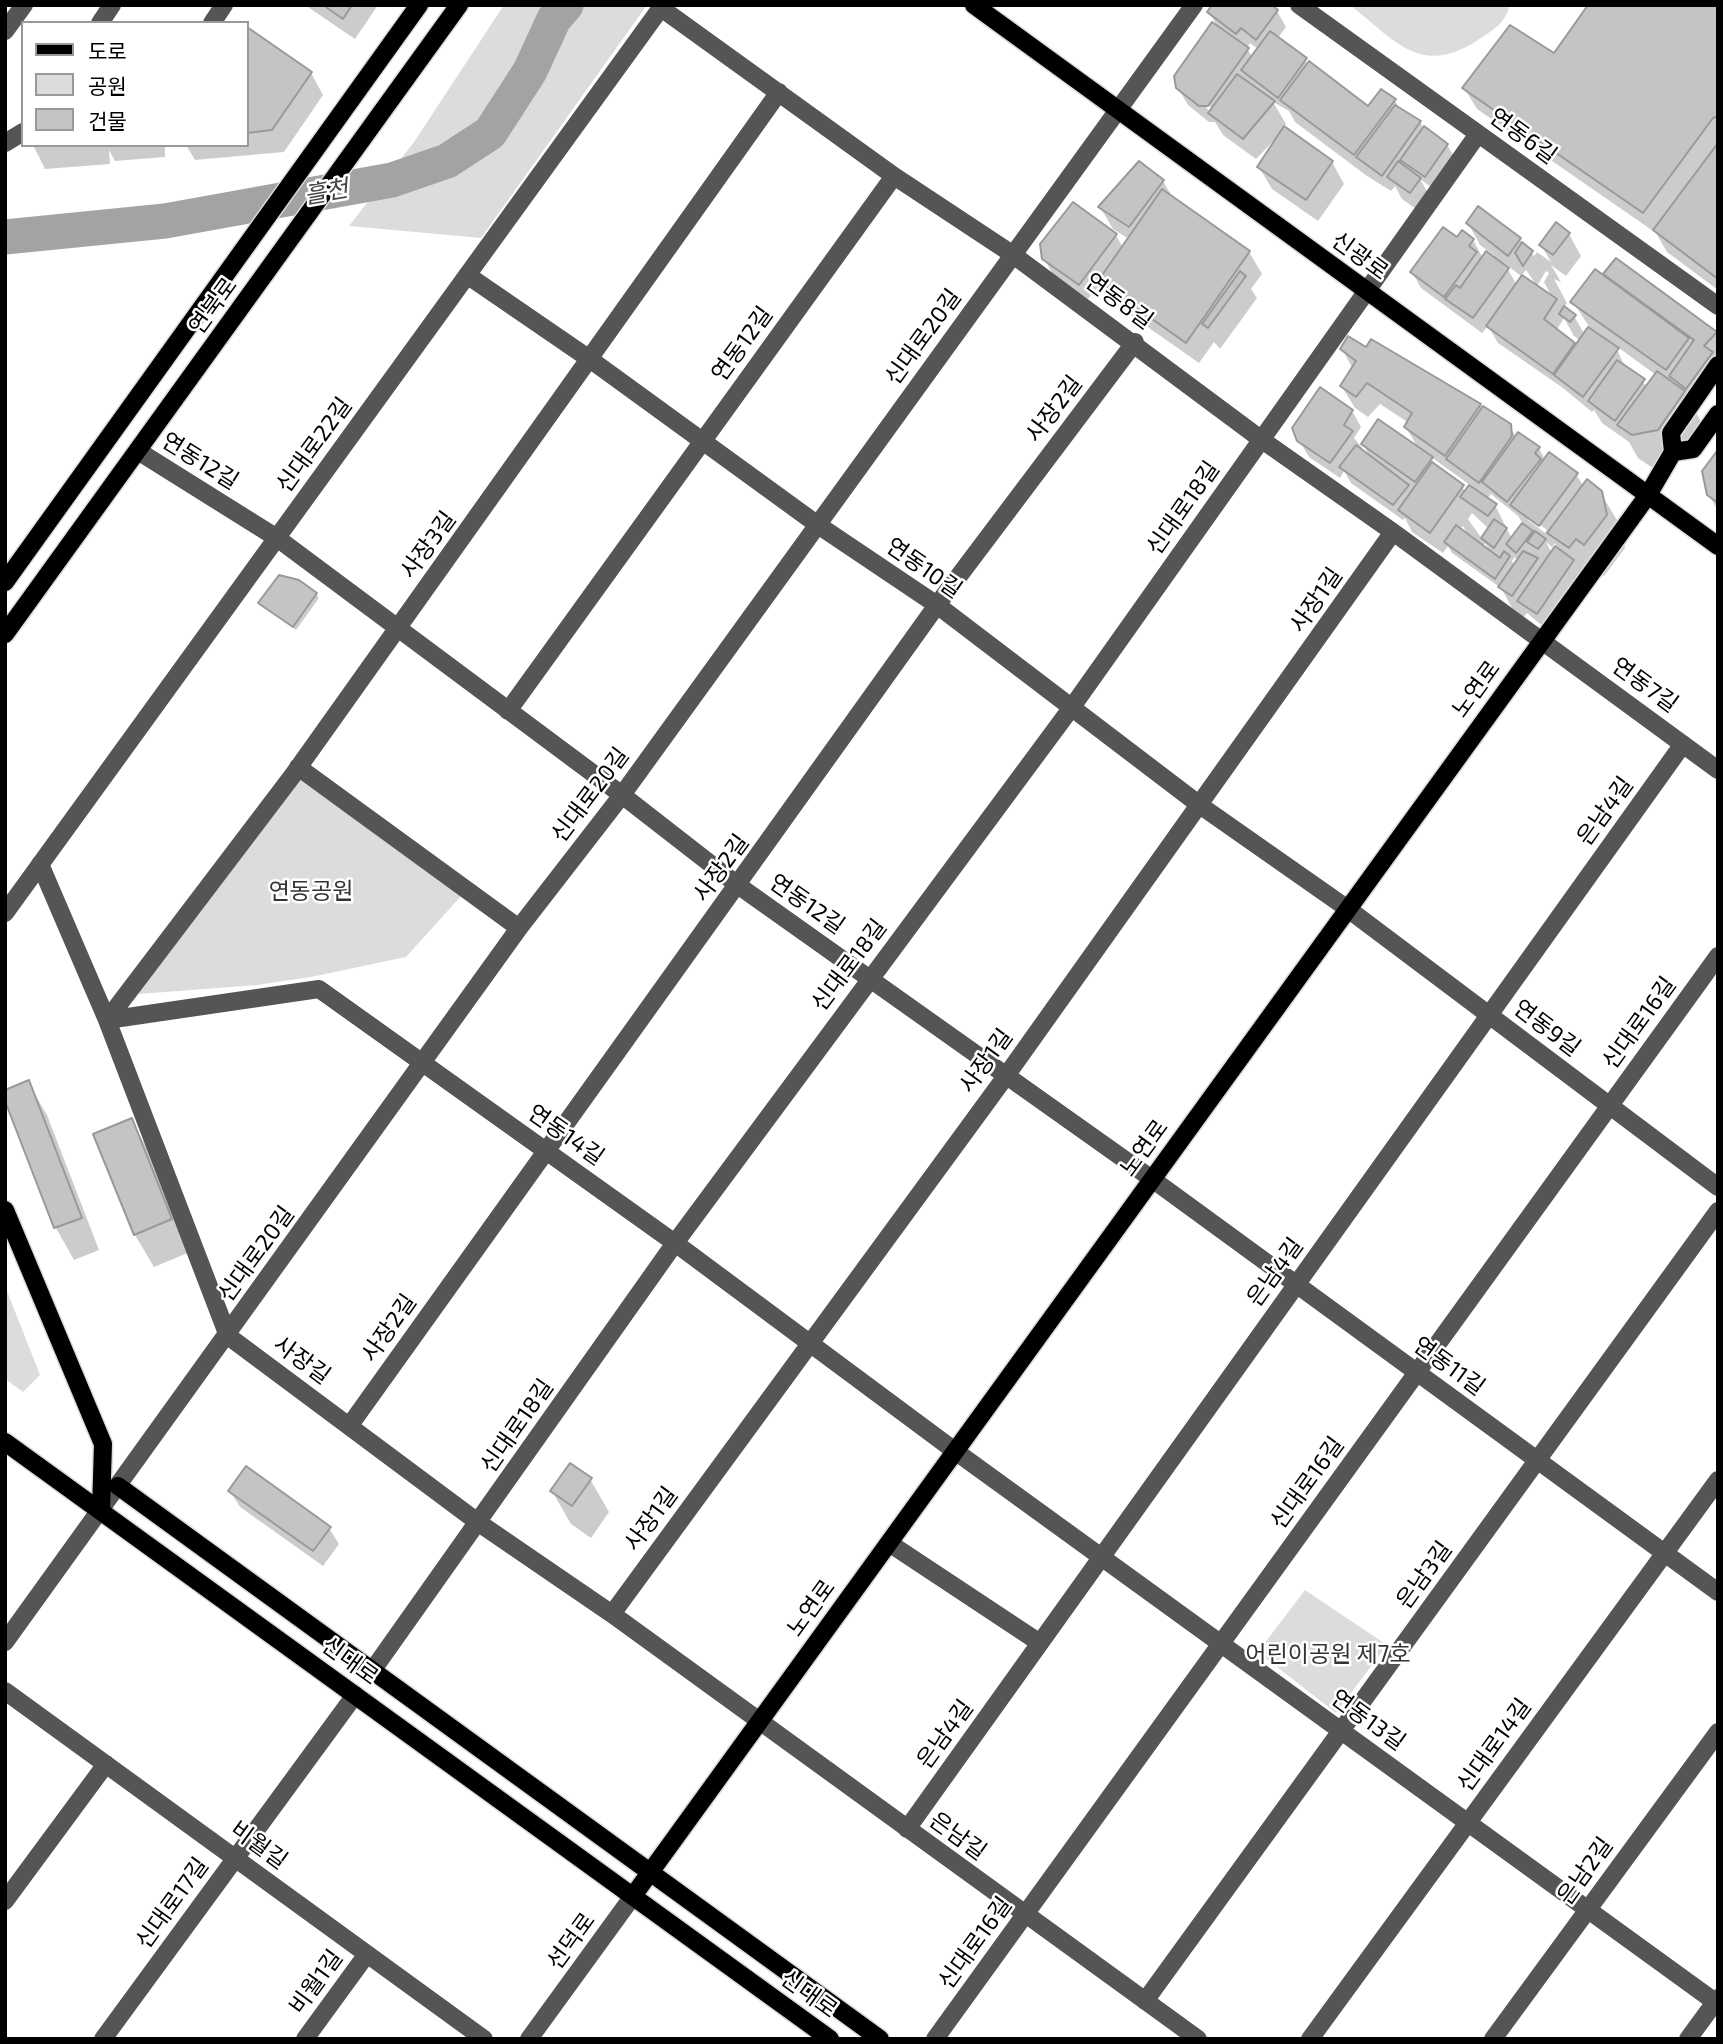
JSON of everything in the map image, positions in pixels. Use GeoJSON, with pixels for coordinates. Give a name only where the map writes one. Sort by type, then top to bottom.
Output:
{"type":"FeatureCollection","features":[{"type":"Feature","properties":{"kind":"main road","name":"연북로"},"geometry":{"type":"LineString","coordinates":[[5,582],[419,5]]}},
{"type":"Feature","properties":{"kind":"main road","name":"연북로"},"geometry":{"type":"LineString","coordinates":[[5,634],[459,5]]}},
{"type":"Feature","properties":{"kind":"main road","name":"신광로"},"geometry":{"type":"LineString","coordinates":[[974,5],[1718,546]]}},
{"type":"Feature","properties":{"kind":"main road","name":"노연로"},"geometry":{"type":"LineString","coordinates":[[651,1871],[1648,495],[1673,453],[1671,433],[1718,365]]}},
{"type":"Feature","properties":{"kind":"main road"},"geometry":{"type":"LineString","coordinates":[[1673,453],[1693,449],[1718,414]]}},
{"type":"Feature","properties":{"kind":"main road"},"geometry":{"type":"LineString","coordinates":[[5,1210],[103,1444],[101,1510]]}},
{"type":"Feature","properties":{"kind":"main road","name":"신대로"},"geometry":{"type":"LineString","coordinates":[[5,1442],[830,2039]]}},
{"type":"Feature","properties":{"kind":"main road","name":"신대로"},"geometry":{"type":"LineString","coordinates":[[118,1486],[880,2039]]}},
{"type":"Feature","properties":{"kind":"main road","name":"선덕로"},"geometry":{"type":"LineString","coordinates":[[633,1896],[651,1871]]}},
{"type":"Feature","properties":{"kind":"street"},"geometry":{"type":"LineString","coordinates":[[5,31],[24,5]]}},
{"type":"Feature","properties":{"kind":"street"},"geometry":{"type":"LineString","coordinates":[[101,21],[113,5]]}},
{"type":"Feature","properties":{"kind":"street"},"geometry":{"type":"LineString","coordinates":[[213,21],[224,5]]}},
{"type":"Feature","properties":{"kind":"street","name":"신대로20길"},"geometry":{"type":"LineString","coordinates":[[5,1642],[228,1336],[519,928],[622,794],[1116,108],[1194,5]]}},
{"type":"Feature","properties":{"kind":"street","name":"연동6길"},"geometry":{"type":"LineString","coordinates":[[1299,5],[1718,306]]}},
{"type":"Feature","properties":{"kind":"street","name":"연동8길"},"geometry":{"type":"LineString","coordinates":[[662,7],[894,176],[1012,254],[1135,342],[1262,440],[1542,640]]}},
{"type":"Feature","properties":{"kind":"street","name":"신대로22길"},"geometry":{"type":"LineString","coordinates":[[5,913],[662,7]]}},
{"type":"Feature","properties":{"kind":"street","name":"사장3길"},"geometry":{"type":"LineString","coordinates":[[107,1020],[398,630],[779,92]]}},
{"type":"Feature","properties":{"kind":"street"},"geometry":{"type":"LineString","coordinates":[[5,143],[21,133]]}},
{"type":"Feature","properties":{"kind":"street","name":"신대로18길"},"geometry":{"type":"LineString","coordinates":[[372,1671],[675,1243],[1072,707],[1478,134]]}},
{"type":"Feature","properties":{"kind":"street","name":"연동12길"},"geometry":{"type":"LineString","coordinates":[[508,710],[894,176]]}},
{"type":"Feature","properties":{"kind":"street","name":"연동10길"},"geometry":{"type":"LineString","coordinates":[[467,275],[591,360],[818,525],[937,606],[1201,806],[1348,909]]}},
{"type":"Feature","properties":{"kind":"street","name":"사장2길"},"geometry":{"type":"LineString","coordinates":[[350,1425],[937,606],[1135,342]]}},
{"type":"Feature","properties":{"kind":"street","name":"연동12길"},"geometry":{"type":"LineString","coordinates":[[138,451],[277,538],[622,794],[738,886],[1152,1179]]}},
{"type":"Feature","properties":{"kind":"street","name":"사장1길"},"geometry":{"type":"LineString","coordinates":[[612,1614],[1201,806],[1393,532]]}},
{"type":"Feature","properties":{"kind":"street","name":"연동7길"},"geometry":{"type":"LineString","coordinates":[[1542,640],[1718,770]]}},
{"type":"Feature","properties":{"kind":"street","name":"은남4길"},"geometry":{"type":"LineString","coordinates":[[907,1829],[1683,744]]}},
{"type":"Feature","properties":{"kind":"street"},"geometry":{"type":"LineString","coordinates":[[298,767],[519,928]]}},
{"type":"Feature","properties":{"kind":"street"},"geometry":{"type":"LineString","coordinates":[[40,864],[107,1020],[228,1336]]}},
{"type":"Feature","properties":{"kind":"street","name":"연동9길"},"geometry":{"type":"LineString","coordinates":[[1348,909],[1718,1187]]}},
{"type":"Feature","properties":{"kind":"street","name":"신대로16길"},"geometry":{"type":"LineString","coordinates":[[935,2039],[1718,956]]}},
{"type":"Feature","properties":{"kind":"street","name":"연동14길"},"geometry":{"type":"LineString","coordinates":[[107,1020],[318,989],[675,1243],[955,1451]]}},
{"type":"Feature","properties":{"kind":"street","name":"연동11길"},"geometry":{"type":"LineString","coordinates":[[1152,1179],[1718,1592]]}},
{"type":"Feature","properties":{"kind":"street","name":"은남3길"},"geometry":{"type":"LineString","coordinates":[[1145,2001],[1718,1211]]}},
{"type":"Feature","properties":{"kind":"street","name":"사장길"},"geometry":{"type":"LineString","coordinates":[[228,1336],[479,1523],[612,1614],[759,1723]]}},
{"type":"Feature","properties":{"kind":"street","name":"연동13길"},"geometry":{"type":"LineString","coordinates":[[955,1451],[1717,2002]]}},
{"type":"Feature","properties":{"kind":"street","name":"신대로14길"},"geometry":{"type":"LineString","coordinates":[[1310,2039],[1718,1480]]}},
{"type":"Feature","properties":{"kind":"street"},"geometry":{"type":"LineString","coordinates":[[889,1543],[1040,1643]]}},
{"type":"Feature","properties":{"kind":"street","name":"비월길"},"geometry":{"type":"LineString","coordinates":[[5,1691],[484,2039]]}},
{"type":"Feature","properties":{"kind":"street","name":"신대로17길"},"geometry":{"type":"LineString","coordinates":[[103,2039],[355,1695]]}},
{"type":"Feature","properties":{"kind":"street","name":"은남길"},"geometry":{"type":"LineString","coordinates":[[759,1723],[1198,2039]]}},
{"type":"Feature","properties":{"kind":"street","name":"은남2길"},"geometry":{"type":"LineString","coordinates":[[1493,2039],[1718,1732]]}},
{"type":"Feature","properties":{"kind":"street"},"geometry":{"type":"LineString","coordinates":[[5,1901],[106,1764]]}},
{"type":"Feature","properties":{"kind":"street","name":"선덕로"},"geometry":{"type":"LineString","coordinates":[[529,2039],[633,1896]]}},
{"type":"Feature","properties":{"kind":"street","name":"비월1길"},"geometry":{"type":"LineString","coordinates":[[305,2039],[367,1954]]}},
{"type":"Feature","properties":{"kind":"street"},"geometry":{"type":"LineString","coordinates":[[1688,2039],[1717,2002]]}},
{"type":"Feature","properties":{"kind":"green space"},"geometry":{"type":"Polygon","coordinates":[[[504,5],[647,5],[481,238],[349,226],[414,142],[504,5]]]}},
{"type":"Feature","properties":{"kind":"green space"},"geometry":{"type":"Polygon","coordinates":[[[1350,5],[1510,5],[1501,22],[1478,40],[1458,51],[1424,55],[1395,41],[1350,5]]]}},
{"type":"Feature","properties":{"kind":"green space","name":"연동공원"},"geometry":{"type":"Polygon","coordinates":[[[293,775],[462,895],[406,957],[311,977],[257,985],[126,995],[293,775]]]}},
{"type":"Feature","properties":{"kind":"green space"},"geometry":{"type":"Polygon","coordinates":[[[5,1286],[40,1375],[23,1392],[5,1379],[5,1286]]]}},
{"type":"Feature","properties":{"kind":"green space","name":"어린이공원 제7호"},"geometry":{"type":"Polygon","coordinates":[[[1305,1590],[1387,1645],[1336,1713],[1258,1652],[1305,1590]]]}},
{"type":"Feature","properties":{"kind":"building"},"geometry":{"type":"Polygon","coordinates":[[[323,5],[352,5],[343,19],[323,5]]]}},
{"type":"Feature","properties":{"kind":"building"},"geometry":{"type":"Polygon","coordinates":[[[1212,5],[1272,5],[1278,10],[1256,40],[1241,28],[1236,34],[1207,12],[1212,5]]]}},
{"type":"Feature","properties":{"kind":"building"},"geometry":{"type":"Polygon","coordinates":[[[1588,5],[1718,5],[1718,116],[1713,118],[1643,213],[1462,88],[1510,25],[1554,53],[1588,5]]]}},
{"type":"Feature","properties":{"kind":"building"},"geometry":{"type":"Polygon","coordinates":[[[1212,22],[1249,48],[1208,106],[1199,106],[1176,88],[1174,76],[1212,22]]]}},
{"type":"Feature","properties":{"kind":"building"},"geometry":{"type":"Polygon","coordinates":[[[248,28],[312,72],[272,130],[248,133],[248,28]]]}},
{"type":"Feature","properties":{"kind":"building"},"geometry":{"type":"Polygon","coordinates":[[[1270,31],[1307,58],[1278,98],[1241,70],[1270,31]]]}},
{"type":"Feature","properties":{"kind":"building"},"geometry":{"type":"Polygon","coordinates":[[[1309,61],[1368,106],[1381,89],[1396,99],[1354,155],[1280,100],[1309,61]]]}},
{"type":"Feature","properties":{"kind":"building"},"geometry":{"type":"Polygon","coordinates":[[[1237,74],[1275,101],[1243,139],[1208,113],[1237,74]]]}},
{"type":"Feature","properties":{"kind":"building"},"geometry":{"type":"Polygon","coordinates":[[[1395,105],[1421,121],[1382,176],[1356,157],[1395,105]]]}},
{"type":"Feature","properties":{"kind":"building"},"geometry":{"type":"Polygon","coordinates":[[[1284,126],[1333,161],[1306,200],[1257,167],[1284,126]]]}},
{"type":"Feature","properties":{"kind":"building"},"geometry":{"type":"Polygon","coordinates":[[[1424,126],[1448,144],[1425,177],[1400,160],[1424,126]]]}},
{"type":"Feature","properties":{"kind":"building"},"geometry":{"type":"Polygon","coordinates":[[[1718,143],[1718,279],[1653,230],[1718,143]]]}},
{"type":"Feature","properties":{"kind":"building"},"geometry":{"type":"Polygon","coordinates":[[[1139,161],[1164,180],[1129,227],[1098,207],[1139,161]]]}},
{"type":"Feature","properties":{"kind":"building"},"geometry":{"type":"Polygon","coordinates":[[[1398,161],[1421,178],[1410,193],[1387,177],[1398,161]]]}},
{"type":"Feature","properties":{"kind":"building"},"geometry":{"type":"Polygon","coordinates":[[[1162,189],[1250,251],[1186,343],[1098,281],[1162,189]]]}},
{"type":"Feature","properties":{"kind":"building"},"geometry":{"type":"Polygon","coordinates":[[[1073,202],[1117,234],[1079,285],[1042,259],[1040,244],[1073,202]]]}},
{"type":"Feature","properties":{"kind":"building"},"geometry":{"type":"Polygon","coordinates":[[[1478,206],[1521,238],[1508,256],[1466,223],[1478,206]]]}},
{"type":"Feature","properties":{"kind":"building"},"geometry":{"type":"Polygon","coordinates":[[[1556,222],[1570,233],[1553,255],[1539,245],[1556,222]]]}},
{"type":"Feature","properties":{"kind":"building"},"geometry":{"type":"Polygon","coordinates":[[[1443,227],[1457,237],[1462,230],[1474,239],[1469,246],[1477,252],[1444,297],[1410,272],[1443,227]]]}},
{"type":"Feature","properties":{"kind":"building"},"geometry":{"type":"Polygon","coordinates":[[[1522,242],[1533,251],[1523,266],[1515,253],[1522,242]]]}},
{"type":"Feature","properties":{"kind":"building"},"geometry":{"type":"Polygon","coordinates":[[[1486,251],[1509,268],[1473,318],[1445,299],[1456,285],[1460,288],[1486,251]]]}},
{"type":"Feature","properties":{"kind":"building"},"geometry":{"type":"Polygon","coordinates":[[[1616,258],[1717,332],[1704,346],[1713,352],[1686,389],[1669,376],[1694,340],[1603,274],[1616,258]]]}},
{"type":"Feature","properties":{"kind":"building"},"geometry":{"type":"Polygon","coordinates":[[[1595,269],[1689,338],[1666,370],[1570,302],[1595,269]]]}},
{"type":"Feature","properties":{"kind":"building"},"geometry":{"type":"Polygon","coordinates":[[[1240,271],[1246,276],[1208,328],[1202,324],[1240,271]]]}},
{"type":"Feature","properties":{"kind":"building"},"geometry":{"type":"Polygon","coordinates":[[[1522,275],[1557,299],[1544,319],[1575,343],[1553,374],[1486,326],[1522,275]]]}},
{"type":"Feature","properties":{"kind":"building"},"geometry":{"type":"Polygon","coordinates":[[[1564,306],[1576,315],[1570,322],[1559,314],[1564,306]]]}},
{"type":"Feature","properties":{"kind":"building"},"geometry":{"type":"Polygon","coordinates":[[[1588,327],[1619,348],[1583,397],[1554,375],[1588,327]]]}},
{"type":"Feature","properties":{"kind":"building"},"geometry":{"type":"Polygon","coordinates":[[[1348,336],[1366,347],[1371,339],[1481,404],[1445,456],[1404,427],[1412,413],[1367,383],[1356,397],[1340,386],[1356,361],[1340,349],[1348,336]]]}},
{"type":"Feature","properties":{"kind":"building"},"geometry":{"type":"Polygon","coordinates":[[[1617,360],[1645,379],[1615,421],[1588,401],[1617,360]]]}},
{"type":"Feature","properties":{"kind":"building"},"geometry":{"type":"Polygon","coordinates":[[[1657,371],[1685,391],[1658,430],[1632,435],[1617,425],[1657,371]]]}},
{"type":"Feature","properties":{"kind":"building"},"geometry":{"type":"Polygon","coordinates":[[[1320,387],[1353,410],[1344,425],[1353,431],[1330,463],[1297,441],[1292,428],[1320,387]]]}},
{"type":"Feature","properties":{"kind":"building"},"geometry":{"type":"Polygon","coordinates":[[[1483,406],[1511,424],[1512,436],[1479,483],[1446,459],[1483,406]]]}},
{"type":"Feature","properties":{"kind":"building"},"geometry":{"type":"Polygon","coordinates":[[[1378,419],[1433,457],[1415,482],[1361,444],[1378,419]]]}},
{"type":"Feature","properties":{"kind":"building"},"geometry":{"type":"Polygon","coordinates":[[[1518,432],[1540,447],[1535,453],[1541,459],[1507,502],[1482,482],[1518,432]]]}},
{"type":"Feature","properties":{"kind":"building"},"geometry":{"type":"Polygon","coordinates":[[[1356,445],[1409,485],[1393,505],[1339,467],[1356,445]]]}},
{"type":"Feature","properties":{"kind":"building"},"geometry":{"type":"Polygon","coordinates":[[[1717,451],[1718,503],[1707,495],[1702,471],[1717,451]]]}},
{"type":"Feature","properties":{"kind":"building"},"geometry":{"type":"Polygon","coordinates":[[[1549,452],[1578,473],[1539,526],[1510,505],[1549,452]]]}},
{"type":"Feature","properties":{"kind":"building"},"geometry":{"type":"Polygon","coordinates":[[[1432,462],[1464,485],[1430,533],[1398,510],[1432,462]]]}},
{"type":"Feature","properties":{"kind":"building"},"geometry":{"type":"Polygon","coordinates":[[[1587,479],[1602,491],[1607,515],[1584,545],[1576,539],[1569,548],[1547,533],[1587,479]]]}},
{"type":"Feature","properties":{"kind":"building"},"geometry":{"type":"Polygon","coordinates":[[[1469,485],[1497,504],[1488,516],[1460,497],[1469,485]]]}},
{"type":"Feature","properties":{"kind":"building"},"geometry":{"type":"Polygon","coordinates":[[[1494,519],[1507,528],[1494,548],[1481,538],[1494,519]]]}},
{"type":"Feature","properties":{"kind":"building"},"geometry":{"type":"Polygon","coordinates":[[[1522,523],[1533,531],[1516,553],[1506,544],[1522,523]]]}},
{"type":"Feature","properties":{"kind":"building"},"geometry":{"type":"Polygon","coordinates":[[[1456,525],[1500,558],[1504,551],[1510,556],[1495,579],[1444,542],[1456,525]]]}},
{"type":"Feature","properties":{"kind":"building"},"geometry":{"type":"Polygon","coordinates":[[[1535,531],[1546,539],[1538,549],[1527,542],[1535,531]]]}},
{"type":"Feature","properties":{"kind":"building"},"geometry":{"type":"Polygon","coordinates":[[[1555,546],[1574,560],[1537,614],[1517,601],[1555,546]]]}},
{"type":"Feature","properties":{"kind":"building"},"geometry":{"type":"Polygon","coordinates":[[[1523,551],[1538,558],[1512,596],[1498,587],[1523,551]]]}},
{"type":"Feature","properties":{"kind":"building"},"geometry":{"type":"Polygon","coordinates":[[[279,575],[299,580],[317,593],[293,627],[258,603],[279,575]]]}},
{"type":"Feature","properties":{"kind":"building"},"geometry":{"type":"Polygon","coordinates":[[[29,1080],[82,1218],[54,1228],[5,1101],[5,1090],[29,1080]]]}},
{"type":"Feature","properties":{"kind":"building"},"geometry":{"type":"Polygon","coordinates":[[[132,1118],[172,1219],[134,1235],[93,1134],[132,1118]]]}},
{"type":"Feature","properties":{"kind":"building"},"geometry":{"type":"Polygon","coordinates":[[[570,1463],[592,1478],[572,1506],[550,1491],[570,1463]]]}},
{"type":"Feature","properties":{"kind":"building"},"geometry":{"type":"Polygon","coordinates":[[[246,1466],[331,1527],[313,1551],[228,1491],[246,1466]]]}},
{"type":"Feature","properties":{"kind":"waterway","name":"흘천"},"geometry":{"type":"LineString","coordinates":[[5,237],[165,221],[392,180],[447,161],[490,133],[530,71],[554,19],[566,5]]}}]}
